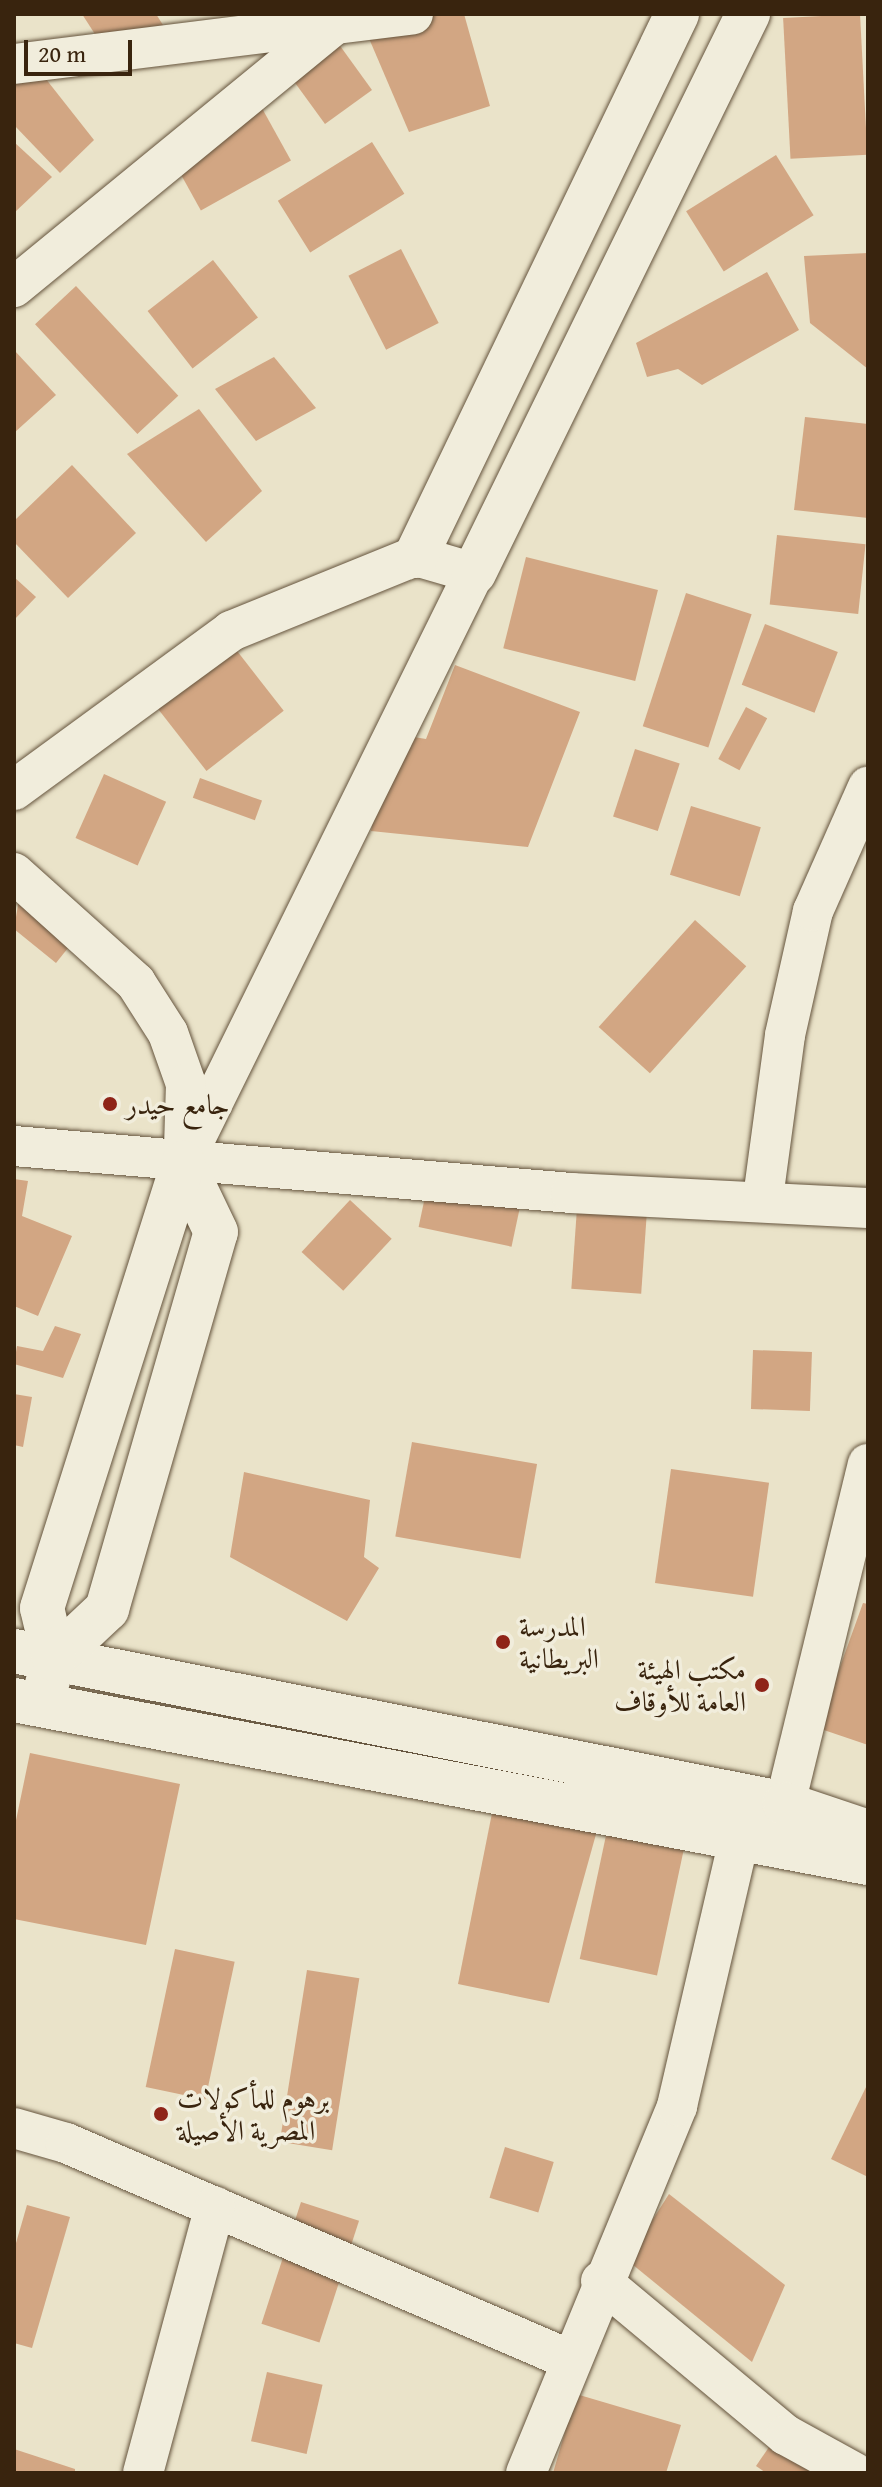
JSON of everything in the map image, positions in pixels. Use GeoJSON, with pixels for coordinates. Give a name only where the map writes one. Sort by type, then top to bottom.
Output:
{"type":"FeatureCollection","features":[{"type":"Feature","properties":{"kind":"street"},"geometry":{"type":"LineString","coordinates":[[14,64],[340,20],[413,14]]}},
{"type":"Feature","properties":{"kind":"street"},"geometry":{"type":"LineString","coordinates":[[416,556],[677,14]]}},
{"type":"Feature","properties":{"kind":"street"},"geometry":{"type":"LineString","coordinates":[[748,14],[183,1163],[42,1608],[28,1702],[739,1840],[840,1852],[868,1863]]}},
{"type":"Feature","properties":{"kind":"street"},"geometry":{"type":"LineString","coordinates":[[14,287],[340,20]]}},
{"type":"Feature","properties":{"kind":"street"},"geometry":{"type":"LineString","coordinates":[[14,790],[231,631],[416,556],[474,573]]}},
{"type":"Feature","properties":{"kind":"street"},"geometry":{"type":"LineString","coordinates":[[763,1198],[785,1035],[813,911],[868,787]]}},
{"type":"Feature","properties":{"kind":"street"},"geometry":{"type":"LineString","coordinates":[[14,873],[136,983],[168,1033],[186,1084],[183,1163],[216,1232],[107,1609],[34,1655]]}},
{"type":"Feature","properties":{"kind":"street"},"geometry":{"type":"LineString","coordinates":[[21,1155],[183,1163],[571,1193],[763,1198],[868,1208]]}},
{"type":"Feature","properties":{"kind":"street"},"geometry":{"type":"LineString","coordinates":[[785,1804],[868,1464]]}},
{"type":"Feature","properties":{"kind":"street"},"geometry":{"type":"LineString","coordinates":[[34,1655],[785,1804],[868,1832]]}},
{"type":"Feature","properties":{"kind":"street"},"geometry":{"type":"LineString","coordinates":[[526,2473],[568,2359],[677,2106],[739,1840]]}},
{"type":"Feature","properties":{"kind":"street"},"geometry":{"type":"LineString","coordinates":[[14,2128],[215,2207],[568,2359]]}},
{"type":"Feature","properties":{"kind":"street"},"geometry":{"type":"LineString","coordinates":[[143,2473],[215,2207]]}},
{"type":"Feature","properties":{"kind":"street"},"geometry":{"type":"LineString","coordinates":[[601,2281],[786,2435],[855,2473]]}},
{"type":"Feature","properties":{"kind":"building"},"geometry":{"type":"Polygon","coordinates":[[[82,14],[156,14],[170,36],[118,70],[82,14]]]}},
{"type":"Feature","properties":{"kind":"building"},"geometry":{"type":"Polygon","coordinates":[[[317,14],[372,90],[325,124],[258,32],[317,14]]]}},
{"type":"Feature","properties":{"kind":"building"},"geometry":{"type":"Polygon","coordinates":[[[464,14],[490,106],[409,132],[359,15],[464,14]]]}},
{"type":"Feature","properties":{"kind":"building"},"geometry":{"type":"Polygon","coordinates":[[[860,14],[867,155],[790,159],[783,18],[860,14]]]}},
{"type":"Feature","properties":{"kind":"building"},"geometry":{"type":"Polygon","coordinates":[[[27,55],[94,140],[60,173],[14,125],[14,59],[27,55]]]}},
{"type":"Feature","properties":{"kind":"building"},"geometry":{"type":"Polygon","coordinates":[[[258,101],[291,160],[201,210],[168,151],[258,101]]]}},
{"type":"Feature","properties":{"kind":"building"},"geometry":{"type":"Polygon","coordinates":[[[14,142],[52,177],[14,213],[14,142]]]}},
{"type":"Feature","properties":{"kind":"building"},"geometry":{"type":"Polygon","coordinates":[[[372,142],[404,194],[310,253],[278,201],[372,142]]]}},
{"type":"Feature","properties":{"kind":"building"},"geometry":{"type":"Polygon","coordinates":[[[776,155],[814,215],[724,271],[686,211],[776,155]]]}},
{"type":"Feature","properties":{"kind":"building"},"geometry":{"type":"Polygon","coordinates":[[[401,249],[439,323],[386,350],[348,276],[401,249]]]}},
{"type":"Feature","properties":{"kind":"building"},"geometry":{"type":"Polygon","coordinates":[[[868,253],[868,369],[810,323],[804,256],[868,253]]]}},
{"type":"Feature","properties":{"kind":"building"},"geometry":{"type":"Polygon","coordinates":[[[213,260],[258,318],[193,369],[148,311],[213,260]]]}},
{"type":"Feature","properties":{"kind":"building"},"geometry":{"type":"Polygon","coordinates":[[[767,272],[799,330],[702,385],[678,369],[647,377],[636,343],[767,272]]]}},
{"type":"Feature","properties":{"kind":"building"},"geometry":{"type":"Polygon","coordinates":[[[76,286],[178,396],[137,434],[35,324],[76,286]]]}},
{"type":"Feature","properties":{"kind":"building"},"geometry":{"type":"Polygon","coordinates":[[[14,350],[56,395],[14,433],[14,350]]]}},
{"type":"Feature","properties":{"kind":"building"},"geometry":{"type":"Polygon","coordinates":[[[274,357],[316,408],[256,441],[215,389],[274,357]]]}},
{"type":"Feature","properties":{"kind":"building"},"geometry":{"type":"Polygon","coordinates":[[[199,409],[262,491],[206,542],[127,454],[199,409]]]}},
{"type":"Feature","properties":{"kind":"building"},"geometry":{"type":"Polygon","coordinates":[[[805,417],[868,424],[868,518],[794,510],[805,417]]]}},
{"type":"Feature","properties":{"kind":"building"},"geometry":{"type":"Polygon","coordinates":[[[72,465],[136,533],[68,598],[14,542],[14,521],[72,465]]]}},
{"type":"Feature","properties":{"kind":"building"},"geometry":{"type":"Polygon","coordinates":[[[777,535],[866,544],[858,614],[770,605],[777,535]]]}},
{"type":"Feature","properties":{"kind":"building"},"geometry":{"type":"Polygon","coordinates":[[[526,557],[658,590],[635,681],[503,648],[526,557]]]}},
{"type":"Feature","properties":{"kind":"building"},"geometry":{"type":"Polygon","coordinates":[[[14,577],[36,597],[14,620],[14,577]]]}},
{"type":"Feature","properties":{"kind":"building"},"geometry":{"type":"Polygon","coordinates":[[[686,593],[752,614],[708,747],[643,726],[686,593]]]}},
{"type":"Feature","properties":{"kind":"building"},"geometry":{"type":"Polygon","coordinates":[[[216,624],[284,711],[206,771],[139,684],[216,624]]]}},
{"type":"Feature","properties":{"kind":"building"},"geometry":{"type":"Polygon","coordinates":[[[765,624],[838,652],[815,713],[742,685],[765,624]]]}},
{"type":"Feature","properties":{"kind":"building"},"geometry":{"type":"Polygon","coordinates":[[[455,665],[580,712],[528,847],[371,831],[389,733],[426,739],[455,665]]]}},
{"type":"Feature","properties":{"kind":"building"},"geometry":{"type":"Polygon","coordinates":[[[746,707],[767,718],[739,770],[718,759],[746,707]]]}},
{"type":"Feature","properties":{"kind":"building"},"geometry":{"type":"Polygon","coordinates":[[[635,749],[680,764],[658,831],[613,817],[635,749]]]}},
{"type":"Feature","properties":{"kind":"building"},"geometry":{"type":"Polygon","coordinates":[[[104,774],[166,802],[138,866],[76,838],[104,774]]]}},
{"type":"Feature","properties":{"kind":"building"},"geometry":{"type":"Polygon","coordinates":[[[200,778],[262,801],[255,820],[193,798],[200,778]]]}},
{"type":"Feature","properties":{"kind":"building"},"geometry":{"type":"Polygon","coordinates":[[[691,806],[761,827],[740,896],[670,875],[691,806]]]}},
{"type":"Feature","properties":{"kind":"building"},"geometry":{"type":"Polygon","coordinates":[[[19,899],[72,943],[56,963],[14,929],[19,899]]]}},
{"type":"Feature","properties":{"kind":"building"},"geometry":{"type":"Polygon","coordinates":[[[695,920],[746,966],[650,1073],[599,1027],[695,920]]]}},
{"type":"Feature","properties":{"kind":"building"},"geometry":{"type":"Polygon","coordinates":[[[429,1178],[522,1198],[512,1247],[419,1227],[429,1178]]]}},
{"type":"Feature","properties":{"kind":"building"},"geometry":{"type":"Polygon","coordinates":[[[14,1179],[28,1181],[22,1216],[72,1236],[38,1316],[14,1306],[14,1179]]]}},
{"type":"Feature","properties":{"kind":"building"},"geometry":{"type":"Polygon","coordinates":[[[350,1200],[392,1239],[343,1291],[302,1252],[350,1200]]]}},
{"type":"Feature","properties":{"kind":"building"},"geometry":{"type":"Polygon","coordinates":[[[577,1208],[647,1213],[641,1294],[571,1289],[577,1208]]]}},
{"type":"Feature","properties":{"kind":"building"},"geometry":{"type":"Polygon","coordinates":[[[55,1326],[81,1334],[63,1378],[14,1364],[17,1346],[43,1351],[55,1326]]]}},
{"type":"Feature","properties":{"kind":"building"},"geometry":{"type":"Polygon","coordinates":[[[753,1350],[812,1352],[810,1411],[751,1409],[753,1350]]]}},
{"type":"Feature","properties":{"kind":"building"},"geometry":{"type":"Polygon","coordinates":[[[14,1394],[32,1397],[23,1447],[14,1445],[14,1394]]]}},
{"type":"Feature","properties":{"kind":"building"},"geometry":{"type":"Polygon","coordinates":[[[412,1442],[537,1464],[520,1559],[395,1537],[412,1442]]]}},
{"type":"Feature","properties":{"kind":"building"},"geometry":{"type":"Polygon","coordinates":[[[671,1469],[769,1483],[753,1597],[655,1583],[671,1469]]]}},
{"type":"Feature","properties":{"kind":"building"},"geometry":{"type":"Polygon","coordinates":[[[244,1472],[370,1500],[364,1557],[379,1568],[347,1621],[230,1557],[244,1472]]]}},
{"type":"Feature","properties":{"kind":"building"},"geometry":{"type":"Polygon","coordinates":[[[863,1603],[868,1604],[868,1745],[818,1728],[863,1603]]]}},
{"type":"Feature","properties":{"kind":"building"},"geometry":{"type":"Polygon","coordinates":[[[30,1753],[180,1784],[146,1945],[14,1919],[14,1830],[30,1753]]]}},
{"type":"Feature","properties":{"kind":"building"},"geometry":{"type":"Polygon","coordinates":[[[495,1798],[598,1827],[549,2003],[458,1984],[495,1798]]]}},
{"type":"Feature","properties":{"kind":"building"},"geometry":{"type":"Polygon","coordinates":[[[608,1826],[685,1842],[657,1975],[580,1959],[608,1826]]]}},
{"type":"Feature","properties":{"kind":"building"},"geometry":{"type":"Polygon","coordinates":[[[175,1949],[235,1962],[205,2100],[146,2087],[175,1949]]]}},
{"type":"Feature","properties":{"kind":"building"},"geometry":{"type":"Polygon","coordinates":[[[307,1970],[359,1978],[332,2150],[280,2142],[307,1970]]]}},
{"type":"Feature","properties":{"kind":"building"},"geometry":{"type":"Polygon","coordinates":[[[868,2083],[868,2177],[831,2159],[868,2083]]]}},
{"type":"Feature","properties":{"kind":"building"},"geometry":{"type":"Polygon","coordinates":[[[505,2147],[554,2162],[538,2213],[490,2198],[505,2147]]]}},
{"type":"Feature","properties":{"kind":"building"},"geometry":{"type":"Polygon","coordinates":[[[669,2194],[785,2285],[752,2362],[627,2260],[669,2194]]]}},
{"type":"Feature","properties":{"kind":"building"},"geometry":{"type":"Polygon","coordinates":[[[301,2202],[359,2221],[319,2343],[261,2324],[301,2202]]]}},
{"type":"Feature","properties":{"kind":"building"},"geometry":{"type":"Polygon","coordinates":[[[27,2205],[70,2217],[32,2348],[14,2343],[14,2250],[27,2205]]]}},
{"type":"Feature","properties":{"kind":"building"},"geometry":{"type":"Polygon","coordinates":[[[267,2372],[323,2385],[307,2454],[251,2441],[267,2372]]]}},
{"type":"Feature","properties":{"kind":"building"},"geometry":{"type":"Polygon","coordinates":[[[576,2394],[681,2425],[666,2473],[553,2473],[576,2394]]]}},
{"type":"Feature","properties":{"kind":"building"},"geometry":{"type":"Polygon","coordinates":[[[789,2418],[839,2473],[766,2473],[756,2466],[789,2418]]]}},
{"type":"Feature","properties":{"kind":"building"},"geometry":{"type":"Polygon","coordinates":[[[14,2449],[75,2469],[75,2473],[14,2473],[14,2449]]]}},
{"type":"Feature","properties":{"kind":"place","name":"جامع حيدر"},"geometry":{"type":"Point","coordinates":[110,1104]}},
{"type":"Feature","properties":{"kind":"place","name":"المدرسة البريطانية"},"geometry":{"type":"Point","coordinates":[503,1642]}},
{"type":"Feature","properties":{"kind":"place","name":"مكتب الهيئة العامة للأوقاف"},"geometry":{"type":"Point","coordinates":[762,1685]}},
{"type":"Feature","properties":{"kind":"place","name":"برهوم للمأكولات المصرية الأصيلة"},"geometry":{"type":"Point","coordinates":[161,2114]}}]}
